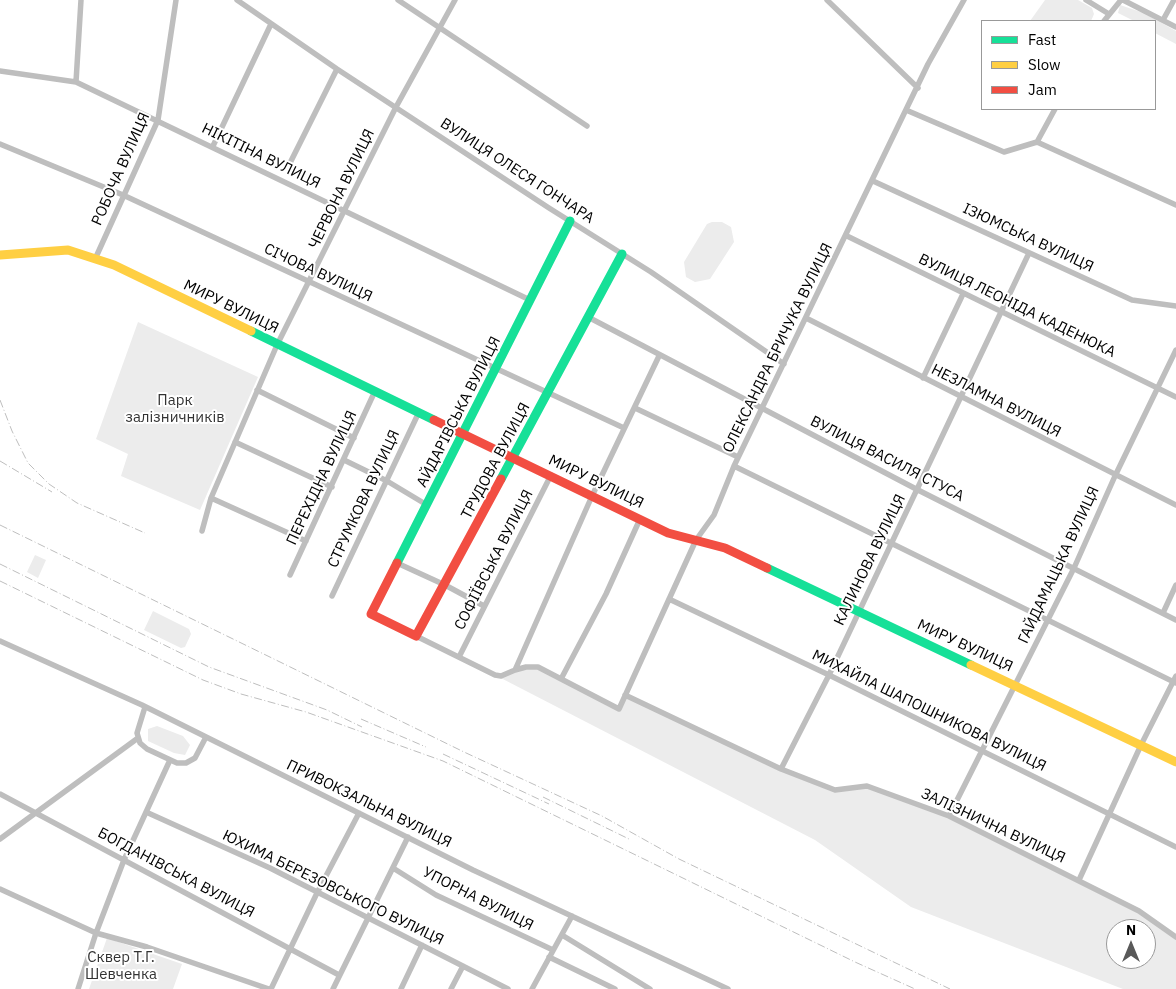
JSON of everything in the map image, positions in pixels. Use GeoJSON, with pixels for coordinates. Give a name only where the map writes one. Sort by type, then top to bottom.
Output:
{"type":"FeatureCollection","features":[{"type":"Feature","properties":{"kind":"main road","name":"АЙДАРІВСЬКА ВУЛИЦЯ"},"geometry":{"type":"LineString","coordinates":[[416,636],[372,614],[570,221]]}},
{"type":"Feature","properties":{"kind":"main road","name":"МИРУ ВУЛИЦЯ"},"geometry":{"type":"LineString","coordinates":[[0,254],[68,250],[96,257],[668,533],[725,548],[1176,762]]}},
{"type":"Feature","properties":{"kind":"main road","name":"ТРУДОВА ВУЛИЦЯ"},"geometry":{"type":"LineString","coordinates":[[416,636],[514,458],[622,254]]}},
{"type":"Feature","properties":{"kind":"street"},"geometry":{"type":"LineString","coordinates":[[76,82],[81,0]]}},
{"type":"Feature","properties":{"kind":"street","name":"РОБОЧА ВУЛИЦЯ"},"geometry":{"type":"LineString","coordinates":[[96,257],[158,120],[176,0]]}},
{"type":"Feature","properties":{"kind":"street","name":"ВУЛИЦЯ ОЛЕСЯ ГОНЧАРА"},"geometry":{"type":"LineString","coordinates":[[237,0],[338,69],[622,254],[784,364]]}},
{"type":"Feature","properties":{"kind":"street"},"geometry":{"type":"LineString","coordinates":[[398,0],[587,126]]}},
{"type":"Feature","properties":{"kind":"street","name":"ЧЕРВОНА ВУЛИЦЯ"},"geometry":{"type":"LineString","coordinates":[[202,531],[210,498],[277,345],[396,107],[455,0]]}},
{"type":"Feature","properties":{"kind":"street"},"geometry":{"type":"LineString","coordinates":[[827,0],[918,88]]}},
{"type":"Feature","properties":{"kind":"street","name":"ОЛЕКСАНДРА БРИЧУКА ВУЛИЦЯ"},"geometry":{"type":"LineString","coordinates":[[562,679],[619,708],[696,540],[714,515],[738,457],[928,64],[964,0]]}},
{"type":"Feature","properties":{"kind":"street"},"geometry":{"type":"LineString","coordinates":[[1086,0],[1108,14]]}},
{"type":"Feature","properties":{"kind":"street"},"geometry":{"type":"LineString","coordinates":[[1105,20],[1122,0],[1176,26]]}},
{"type":"Feature","properties":{"kind":"street"},"geometry":{"type":"LineString","coordinates":[[1163,20],[1174,0]]}},
{"type":"Feature","properties":{"kind":"street"},"geometry":{"type":"LineString","coordinates":[[213,146],[271,24]]}},
{"type":"Feature","properties":{"kind":"street"},"geometry":{"type":"LineString","coordinates":[[288,165],[338,69]]}},
{"type":"Feature","properties":{"kind":"street","name":"НІКІТІНА ВУЛИЦЯ"},"geometry":{"type":"LineString","coordinates":[[0,71],[76,82],[213,146],[345,212],[530,300]]}},
{"type":"Feature","properties":{"kind":"street"},"geometry":{"type":"LineString","coordinates":[[906,110],[1004,152],[1036,142],[1176,205]]}},
{"type":"Feature","properties":{"kind":"street"},"geometry":{"type":"LineString","coordinates":[[1036,142],[1054,110]]}},
{"type":"Feature","properties":{"kind":"street","name":"СІЧОВА ВУЛИЦЯ"},"geometry":{"type":"LineString","coordinates":[[0,144],[123,195],[624,428]]}},
{"type":"Feature","properties":{"kind":"street","name":"ІЗЮМСЬКА ВУЛИЦЯ"},"geometry":{"type":"LineString","coordinates":[[873,181],[1138,302],[1176,306]]}},
{"type":"Feature","properties":{"kind":"street","name":"ВУЛИЦЯ ЛЕОНІДА КАДЕНЮКА"},"geometry":{"type":"LineString","coordinates":[[846,236],[1001,314],[1176,397]]}},
{"type":"Feature","properties":{"kind":"street","name":"КАЛИНОВА ВУЛИЦЯ"},"geometry":{"type":"LineString","coordinates":[[781,769],[830,675],[1030,253]]}},
{"type":"Feature","properties":{"kind":"street"},"geometry":{"type":"LineString","coordinates":[[923,378],[963,294]]}},
{"type":"Feature","properties":{"kind":"street","name":"ВУЛИЦЯ ВАСИЛЯ СТУСА"},"geometry":{"type":"LineString","coordinates":[[588,318],[918,490],[1176,620]]}},
{"type":"Feature","properties":{"kind":"street","name":"НЕЗЛАМНА ВУЛИЦЯ"},"geometry":{"type":"LineString","coordinates":[[806,318],[1115,476],[1176,505]]}},
{"type":"Feature","properties":{"kind":"street","name":"ГАЙДАМАЦЬКА ВУЛИЦЯ"},"geometry":{"type":"LineString","coordinates":[[948,816],[1049,620],[1115,476],[1176,350]]}},
{"type":"Feature","properties":{"kind":"street"},"geometry":{"type":"LineString","coordinates":[[515,670],[592,496],[659,356]]}},
{"type":"Feature","properties":{"kind":"street"},"geometry":{"type":"LineString","coordinates":[[257,390],[354,438]]}},
{"type":"Feature","properties":{"kind":"street","name":"ПЕРЕХІДНА ВУЛИЦЯ"},"geometry":{"type":"LineString","coordinates":[[290,575],[375,391]]}},
{"type":"Feature","properties":{"kind":"street"},"geometry":{"type":"LineString","coordinates":[[635,408],[738,457]]}},
{"type":"Feature","properties":{"kind":"street","name":"СТРУМКОВА ВУЛИЦЯ"},"geometry":{"type":"LineString","coordinates":[[332,596],[418,412]]}},
{"type":"Feature","properties":{"kind":"street"},"geometry":{"type":"LineString","coordinates":[[235,442],[332,487]]}},
{"type":"Feature","properties":{"kind":"street"},"geometry":{"type":"LineString","coordinates":[[344,460],[387,481],[427,505]]}},
{"type":"Feature","properties":{"kind":"street"},"geometry":{"type":"LineString","coordinates":[[734,466],[1175,680],[1141,745],[1079,880]]}},
{"type":"Feature","properties":{"kind":"street","name":"СОФІЇВСЬКА ВУЛИЦЯ"},"geometry":{"type":"LineString","coordinates":[[459,657],[551,475]]}},
{"type":"Feature","properties":{"kind":"street"},"geometry":{"type":"LineString","coordinates":[[210,498],[306,541]]}},
{"type":"Feature","properties":{"kind":"street"},"geometry":{"type":"LineString","coordinates":[[416,636],[495,675],[501,676],[526,666],[538,667],[562,679],[606,594],[640,519]]}},
{"type":"Feature","properties":{"kind":"street"},"geometry":{"type":"LineString","coordinates":[[397,563],[445,584],[484,606]]}},
{"type":"Feature","properties":{"kind":"street"},"geometry":{"type":"LineString","coordinates":[[1163,613],[1176,585]]}},
{"type":"Feature","properties":{"kind":"street","name":"МИХАЙЛА ШАПОШНИКОВА ВУЛИЦЯ"},"geometry":{"type":"LineString","coordinates":[[669,599],[830,675],[1176,847]]}},
{"type":"Feature","properties":{"kind":"street","name":"ПРИВОКЗАЛЬНА ВУЛИЦЯ"},"geometry":{"type":"LineString","coordinates":[[0,641],[145,706],[408,837],[724,988]]}},
{"type":"Feature","properties":{"kind":"street","name":"ЗАЛІЗНИЧНА ВУЛИЦЯ"},"geometry":{"type":"LineString","coordinates":[[625,695],[781,769],[836,790],[867,786],[948,816],[1139,911],[1176,937]]}},
{"type":"Feature","properties":{"kind":"street"},"geometry":{"type":"LineString","coordinates":[[145,706],[138,730],[138,738],[144,747],[170,760],[183,764],[191,761],[197,755],[206,737]]}},
{"type":"Feature","properties":{"kind":"street"},"geometry":{"type":"LineString","coordinates":[[0,839],[138,738]]}},
{"type":"Feature","properties":{"kind":"street"},"geometry":{"type":"LineString","coordinates":[[78,989],[96,933],[124,860],[170,760]]}},
{"type":"Feature","properties":{"kind":"street","name":"БОГДАНІВСЬКА ВУЛИЦЯ"},"geometry":{"type":"LineString","coordinates":[[0,794],[339,975]]}},
{"type":"Feature","properties":{"kind":"street","name":"ЮХИМА БЕРЕЗОВСЬКОГО ВУЛИЦЯ"},"geometry":{"type":"LineString","coordinates":[[146,812],[270,868],[508,989]]}},
{"type":"Feature","properties":{"kind":"street"},"geometry":{"type":"LineString","coordinates":[[0,889],[96,933],[147,947],[270,989],[317,892],[359,812]]}},
{"type":"Feature","properties":{"kind":"street"},"geometry":{"type":"LineString","coordinates":[[333,989],[408,837]]}},
{"type":"Feature","properties":{"kind":"street","name":"УПОРНА ВУЛИЦЯ"},"geometry":{"type":"LineString","coordinates":[[393,868],[436,895],[553,950]]}},
{"type":"Feature","properties":{"kind":"street"},"geometry":{"type":"LineString","coordinates":[[532,989],[572,916]]}},
{"type":"Feature","properties":{"kind":"street"},"geometry":{"type":"LineString","coordinates":[[562,935],[650,989]]}},
{"type":"Feature","properties":{"kind":"street"},"geometry":{"type":"LineString","coordinates":[[401,989],[422,945]]}},
{"type":"Feature","properties":{"kind":"street"},"geometry":{"type":"LineString","coordinates":[[549,957],[615,989]]}},
{"type":"Feature","properties":{"kind":"street"},"geometry":{"type":"LineString","coordinates":[[452,989],[463,966]]}},
{"type":"Feature","properties":{"kind":"green space"},"geometry":{"type":"Polygon","coordinates":[[[1045,0],[1078,0],[1092,8],[1094,14],[1091,20],[1031,20],[1045,0]]]}},
{"type":"Feature","properties":{"kind":"green space"},"geometry":{"type":"Polygon","coordinates":[[[1120,5],[1144,13],[1176,31],[1176,44],[1156,34],[1156,20],[1132,20],[1118,13],[1120,5]]]}},
{"type":"Feature","properties":{"kind":"green space"},"geometry":{"type":"Polygon","coordinates":[[[722,222],[731,227],[734,242],[710,279],[695,282],[686,277],[684,262],[707,224],[722,222]]]}},
{"type":"Feature","properties":{"kind":"green space","name":"Парк залізничників"},"geometry":{"type":"Polygon","coordinates":[[[138,322],[258,377],[200,510],[121,476],[128,454],[96,439],[138,322]]]}},
{"type":"Feature","properties":{"kind":"green space"},"geometry":{"type":"Polygon","coordinates":[[[35,555],[46,560],[38,578],[27,572],[35,555]]]}},
{"type":"Feature","properties":{"kind":"green space"},"geometry":{"type":"Polygon","coordinates":[[[153,611],[189,629],[191,634],[185,647],[181,648],[144,630],[153,611]]]}},
{"type":"Feature","properties":{"kind":"green space"},"geometry":{"type":"Polygon","coordinates":[[[531,666],[618,708],[625,695],[781,769],[835,790],[867,786],[949,816],[1139,911],[1150,919],[1106,919],[1106,969],[1156,969],[1156,923],[1176,937],[1176,989],[1123,989],[911,907],[815,840],[495,675],[531,666]]]}},
{"type":"Feature","properties":{"kind":"green space"},"geometry":{"type":"Polygon","coordinates":[[[157,726],[183,736],[190,745],[185,755],[174,753],[148,741],[148,729],[157,726]]]}},
{"type":"Feature","properties":{"kind":"green space","name":"Сквер Т.Г. Шевченка"},"geometry":{"type":"Polygon","coordinates":[[[107,938],[182,964],[173,989],[89,989],[107,938]]]}},
{"type":"Feature","properties":{"kind":"railway"},"geometry":{"type":"LineString","coordinates":[[0,400],[12,431],[28,463],[49,484],[77,503],[145,533]]}},
{"type":"Feature","properties":{"kind":"railway"},"geometry":{"type":"LineString","coordinates":[[0,461],[52,492]]}},
{"type":"Feature","properties":{"kind":"railway"},"geometry":{"type":"LineString","coordinates":[[0,525],[464,752],[602,816],[679,859],[950,989]]}},
{"type":"Feature","properties":{"kind":"railway"},"geometry":{"type":"LineString","coordinates":[[0,564],[209,667],[327,710],[362,727]]}},
{"type":"Feature","properties":{"kind":"railway"},"geometry":{"type":"LineString","coordinates":[[0,581],[203,680],[241,694],[306,712],[443,761],[855,962],[915,989]]}},
{"type":"Feature","properties":{"kind":"railway"},"geometry":{"type":"LineString","coordinates":[[361,719],[426,747]]}},
{"type":"Feature","properties":{"kind":"railway"},"geometry":{"type":"LineString","coordinates":[[443,754],[549,804]]}},
{"type":"Feature","properties":{"kind":"railway"},"geometry":{"type":"LineString","coordinates":[[543,797],[631,840]]}},
{"type":"Feature","properties":{"kind":"traffic: fast"},"geometry":{"type":"LineString","coordinates":[[397,563],[570,221]]}},
{"type":"Feature","properties":{"kind":"traffic: fast"},"geometry":{"type":"LineString","coordinates":[[501,479],[622,254]]}},
{"type":"Feature","properties":{"kind":"traffic: fast"},"geometry":{"type":"LineString","coordinates":[[251,331],[434,420]]}},
{"type":"Feature","properties":{"kind":"traffic: fast"},"geometry":{"type":"LineString","coordinates":[[767,568],[971,665]]}},
{"type":"Feature","properties":{"kind":"traffic: slow"},"geometry":{"type":"LineString","coordinates":[[0,255],[68,250],[114,265],[251,331]]}},
{"type":"Feature","properties":{"kind":"traffic: slow"},"geometry":{"type":"LineString","coordinates":[[971,665],[1176,762]]}},
{"type":"Feature","properties":{"kind":"traffic: jam"},"geometry":{"type":"LineString","coordinates":[[434,420],[668,533],[725,548],[767,568]]}},
{"type":"Feature","properties":{"kind":"traffic: jam"},"geometry":{"type":"LineString","coordinates":[[397,563],[371,614],[416,636],[501,479]]}}]}
